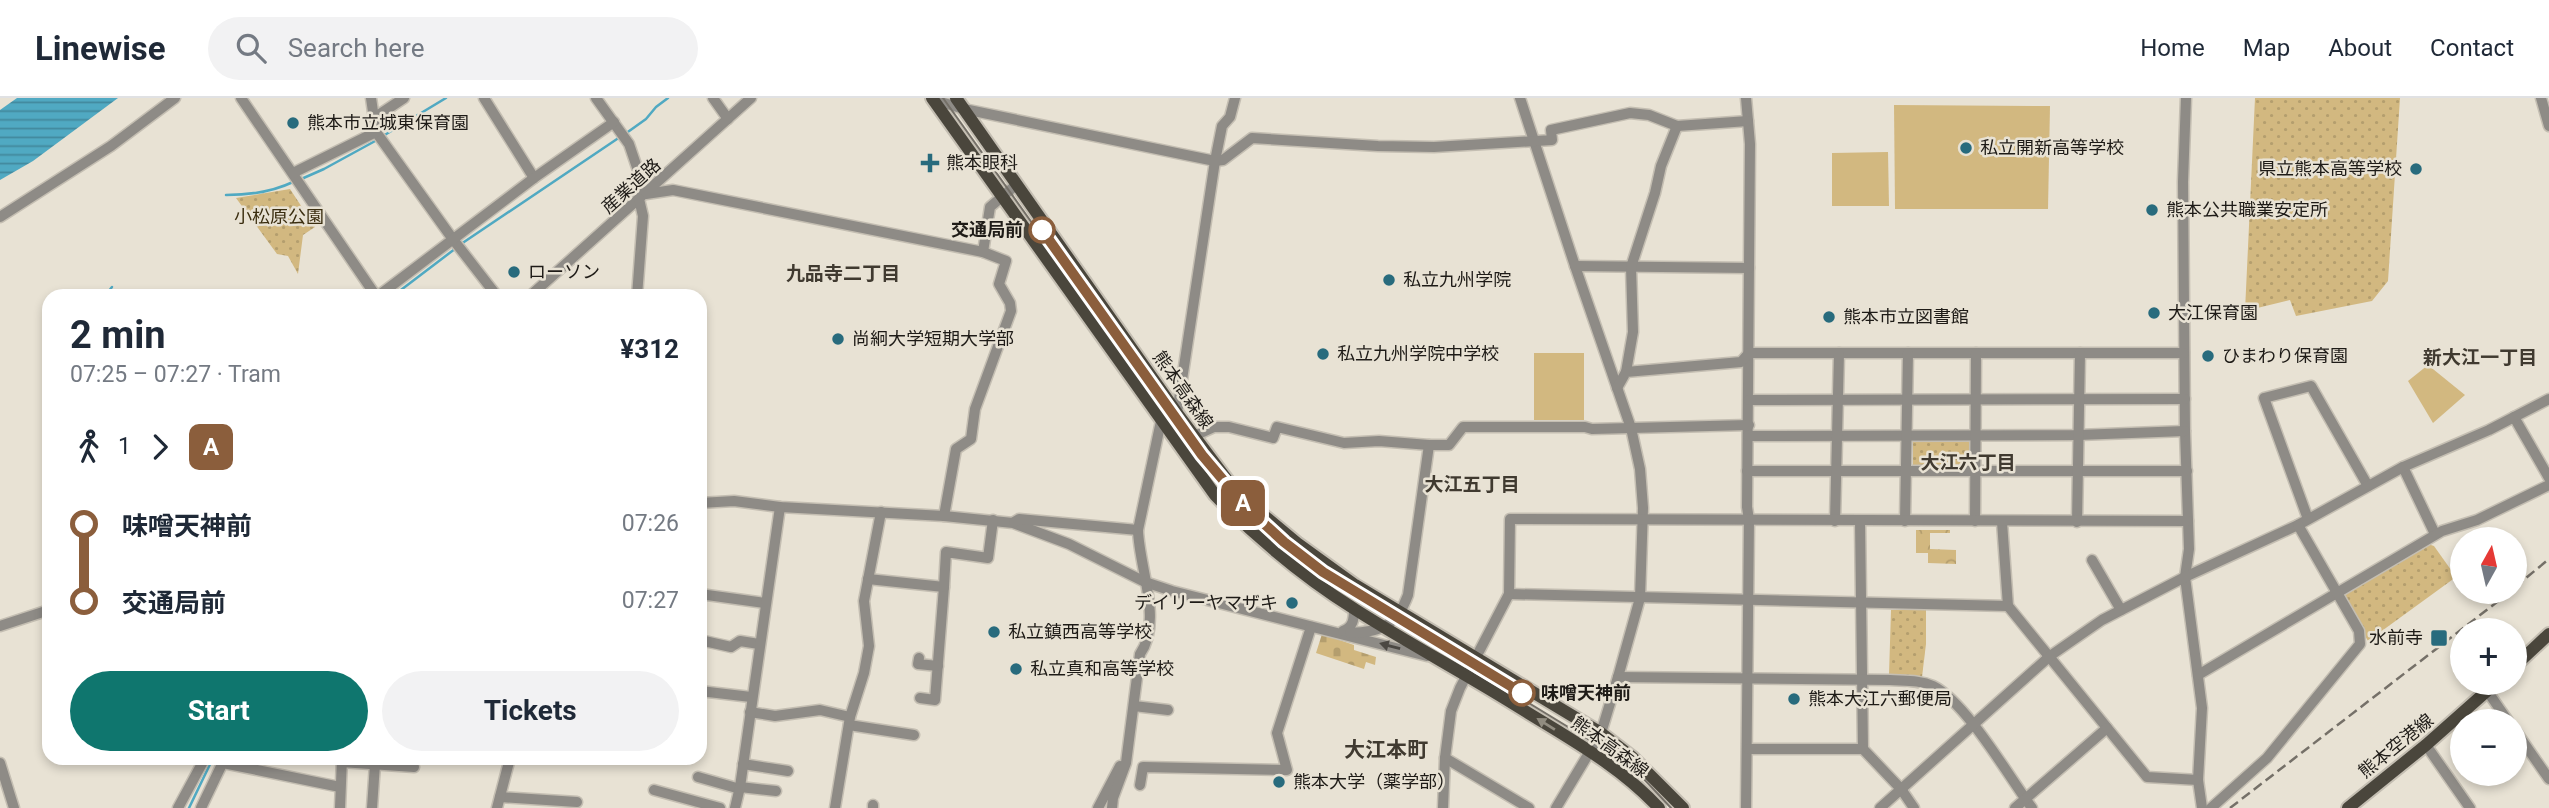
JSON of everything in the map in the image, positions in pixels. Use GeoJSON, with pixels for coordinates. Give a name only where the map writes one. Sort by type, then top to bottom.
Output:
{"type":"FeatureCollection","features":[{"type":"Feature","properties":{"kind":"main road","name":"熊本高森線"},"geometry":{"type":"LineString","coordinates":[[956,98],[1177,413],[1228,481],[1297,543],[1355,585],[1601,733],[1632,757],[1684,808]]}},
{"type":"Feature","properties":{"kind":"main road","name":"熊本高森線"},"geometry":{"type":"LineString","coordinates":[[933,99],[1215,495],[1247,528],[1354,609],[1592,752],[1626,776],[1659,808]]}},
{"type":"Feature","properties":{"kind":"main road"},"geometry":{"type":"LineString","coordinates":[[2527,656],[2547,640]]}},
{"type":"Feature","properties":{"kind":"main road","name":"熊本空港線"},"geometry":{"type":"LineString","coordinates":[[2347,808],[2426,746],[2483,695]]}},
{"type":"Feature","properties":{"kind":"street"},"geometry":{"type":"LineString","coordinates":[[0,217],[111,146],[175,98]]}},
{"type":"Feature","properties":{"kind":"street"},"geometry":{"type":"LineString","coordinates":[[241,98],[372,289]]}},
{"type":"Feature","properties":{"kind":"street"},"geometry":{"type":"LineString","coordinates":[[371,98],[376,132],[492,289]]}},
{"type":"Feature","properties":{"kind":"street"},"geometry":{"type":"LineString","coordinates":[[374,118],[404,98]]}},
{"type":"Feature","properties":{"kind":"street"},"geometry":{"type":"LineString","coordinates":[[484,98],[534,178]]}},
{"type":"Feature","properties":{"kind":"street"},"geometry":{"type":"LineString","coordinates":[[596,98],[634,155],[643,216],[638,289]]}},
{"type":"Feature","properties":{"kind":"street"},"geometry":{"type":"LineString","coordinates":[[713,98],[728,119]]}},
{"type":"Feature","properties":{"kind":"street","name":"産業道路"},"geometry":{"type":"LineString","coordinates":[[538,289],[751,98]]}},
{"type":"Feature","properties":{"kind":"street"},"geometry":{"type":"LineString","coordinates":[[1177,413],[1215,161],[1222,126],[1230,117],[1235,98]]}},
{"type":"Feature","properties":{"kind":"street"},"geometry":{"type":"LineString","coordinates":[[1520,98],[1631,428],[1640,469],[1643,508],[1640,598],[1618,677],[1601,733],[1556,808]]}},
{"type":"Feature","properties":{"kind":"street"},"geometry":{"type":"LineString","coordinates":[[1746,98],[1750,144],[1747,471],[1749,679],[1746,808]]}},
{"type":"Feature","properties":{"kind":"street"},"geometry":{"type":"LineString","coordinates":[[2186,98],[2183,182],[2184,353],[2189,549],[2185,577],[2202,708],[2198,780],[2202,808]]}},
{"type":"Feature","properties":{"kind":"street"},"geometry":{"type":"LineString","coordinates":[[2542,98],[2549,125]]}},
{"type":"Feature","properties":{"kind":"street"},"geometry":{"type":"LineString","coordinates":[[933,99],[964,109],[1215,161],[1223,160],[1252,138],[1434,147],[1552,140],[1551,130],[1630,114],[1649,115],[1677,126],[1748,121]]}},
{"type":"Feature","properties":{"kind":"street"},"geometry":{"type":"LineString","coordinates":[[386,289],[452,238],[614,122]]}},
{"type":"Feature","properties":{"kind":"street"},"geometry":{"type":"LineString","coordinates":[[1617,388],[1626,372],[1633,332],[1630,267],[1655,193],[1661,166],[1677,126]]}},
{"type":"Feature","properties":{"kind":"street"},"geometry":{"type":"LineString","coordinates":[[293,173],[376,132]]}},
{"type":"Feature","properties":{"kind":"street"},"geometry":{"type":"LineString","coordinates":[[983,252],[990,208],[1017,184]]}},
{"type":"Feature","properties":{"kind":"street"},"geometry":{"type":"LineString","coordinates":[[642,197],[673,190],[983,252],[1006,261],[999,284],[1010,303],[1011,311],[975,409],[971,439],[956,449],[944,516]]}},
{"type":"Feature","properties":{"kind":"street"},"geometry":{"type":"LineString","coordinates":[[1575,266],[1749,268]]}},
{"type":"Feature","properties":{"kind":"street"},"geometry":{"type":"LineString","coordinates":[[1835,521],[1839,353]]}},
{"type":"Feature","properties":{"kind":"street"},"geometry":{"type":"LineString","coordinates":[[1905,521],[1908,353]]}},
{"type":"Feature","properties":{"kind":"street"},"geometry":{"type":"LineString","coordinates":[[1975,521],[1976,353]]}},
{"type":"Feature","properties":{"kind":"street"},"geometry":{"type":"LineString","coordinates":[[2077,522],[2080,353]]}},
{"type":"Feature","properties":{"kind":"street"},"geometry":{"type":"LineString","coordinates":[[1626,372],[1741,362],[1749,354],[2184,353]]}},
{"type":"Feature","properties":{"kind":"street"},"geometry":{"type":"LineString","coordinates":[[2308,519],[2264,398],[2311,386],[2368,486]]}},
{"type":"Feature","properties":{"kind":"street"},"geometry":{"type":"LineString","coordinates":[[1749,400],[2185,398]]}},
{"type":"Feature","properties":{"kind":"street"},"geometry":{"type":"LineString","coordinates":[[1880,808],[2050,656],[2081,633],[2185,577],[2298,525],[2403,467],[2489,430],[2549,400]]}},
{"type":"Feature","properties":{"kind":"street"},"geometry":{"type":"LineString","coordinates":[[2514,417],[2549,478]]}},
{"type":"Feature","properties":{"kind":"street"},"geometry":{"type":"LineString","coordinates":[[1112,808],[1126,763],[1140,654],[1148,643],[1150,595],[1145,582],[1138,530],[1161,421]]}},
{"type":"Feature","properties":{"kind":"street"},"geometry":{"type":"LineString","coordinates":[[1194,436],[1214,426],[1273,438],[1277,427],[1344,443],[1379,441],[1449,445],[1463,427],[1749,430],[1837,435],[2078,435],[2185,431]]}},
{"type":"Feature","properties":{"kind":"street"},"geometry":{"type":"LineString","coordinates":[[1339,633],[1385,627],[1401,613],[1408,595],[1429,445]]}},
{"type":"Feature","properties":{"kind":"street"},"geometry":{"type":"LineString","coordinates":[[2403,467],[2435,534]]}},
{"type":"Feature","properties":{"kind":"street"},"geometry":{"type":"LineString","coordinates":[[1747,471],[2187,471]]}},
{"type":"Feature","properties":{"kind":"street"},"geometry":{"type":"LineString","coordinates":[[2198,675],[2435,534],[2477,520],[2549,485]]}},
{"type":"Feature","properties":{"kind":"street"},"geometry":{"type":"LineString","coordinates":[[707,503],[734,501],[780,507],[944,516],[1013,523],[1069,544],[1145,582],[1172,591],[1441,660]]}},
{"type":"Feature","properties":{"kind":"street"},"geometry":{"type":"LineString","coordinates":[[734,808],[740,788],[780,507]]}},
{"type":"Feature","properties":{"kind":"street"},"geometry":{"type":"LineString","coordinates":[[839,808],[849,721],[864,673],[869,646],[864,601],[881,512]]}},
{"type":"Feature","properties":{"kind":"street"},"geometry":{"type":"LineString","coordinates":[[1013,523],[1018,519],[1138,530]]}},
{"type":"Feature","properties":{"kind":"street"},"geometry":{"type":"LineString","coordinates":[[1443,808],[1445,758],[1451,711],[1509,594],[1510,519],[2188,521]]}},
{"type":"Feature","properties":{"kind":"street"},"geometry":{"type":"LineString","coordinates":[[920,698],[935,700],[946,552],[988,558],[993,520]]}},
{"type":"Feature","properties":{"kind":"street"},"geometry":{"type":"LineString","coordinates":[[1860,521],[1863,749],[1914,808]]}},
{"type":"Feature","properties":{"kind":"street"},"geometry":{"type":"LineString","coordinates":[[2002,522],[2008,606],[2147,778],[2198,780]]}},
{"type":"Feature","properties":{"kind":"street"},"geometry":{"type":"LineString","coordinates":[[2211,808],[2267,758],[2360,644],[2359,631],[2298,525]]}},
{"type":"Feature","properties":{"kind":"street"},"geometry":{"type":"LineString","coordinates":[[2092,560],[2121,610]]}},
{"type":"Feature","properties":{"kind":"street"},"geometry":{"type":"LineString","coordinates":[[868,579],[944,587]]}},
{"type":"Feature","properties":{"kind":"street"},"geometry":{"type":"LineString","coordinates":[[1098,808],[1120,765],[1137,648],[1143,638],[1144,596],[1141,585],[1145,582]]}},
{"type":"Feature","properties":{"kind":"street"},"geometry":{"type":"LineString","coordinates":[[1509,594],[2008,606]]}},
{"type":"Feature","properties":{"kind":"street"},"geometry":{"type":"LineString","coordinates":[[707,595],[765,603]]}},
{"type":"Feature","properties":{"kind":"street"},"geometry":{"type":"LineString","coordinates":[[1339,633],[1350,628],[1354,609]]}},
{"type":"Feature","properties":{"kind":"street"},"geometry":{"type":"LineString","coordinates":[[0,626],[42,612]]}},
{"type":"Feature","properties":{"kind":"street"},"geometry":{"type":"LineString","coordinates":[[1140,785],[1143,767],[1287,770],[1277,733],[1311,627]]}},
{"type":"Feature","properties":{"kind":"street"},"geometry":{"type":"LineString","coordinates":[[707,642],[731,647],[740,642],[759,644]]}},
{"type":"Feature","properties":{"kind":"street"},"geometry":{"type":"LineString","coordinates":[[919,658],[918,664],[938,666]]}},
{"type":"Feature","properties":{"kind":"street"},"geometry":{"type":"LineString","coordinates":[[1618,677],[1911,681],[1931,685],[1944,692],[1974,725],[2029,804]]}},
{"type":"Feature","properties":{"kind":"street"},"geometry":{"type":"LineString","coordinates":[[707,692],[751,697]]}},
{"type":"Feature","properties":{"kind":"street"},"geometry":{"type":"LineString","coordinates":[[1133,706],[1168,710]]}},
{"type":"Feature","properties":{"kind":"street"},"geometry":{"type":"LineString","coordinates":[[750,712],[775,716],[820,710],[849,721],[914,734]]}},
{"type":"Feature","properties":{"kind":"street"},"geometry":{"type":"LineString","coordinates":[[2015,808],[2029,804],[2107,728]]}},
{"type":"Feature","properties":{"kind":"street"},"geometry":{"type":"LineString","coordinates":[[2426,746],[2464,806]]}},
{"type":"Feature","properties":{"kind":"street"},"geometry":{"type":"LineString","coordinates":[[2527,747],[2549,779]]}},
{"type":"Feature","properties":{"kind":"street"},"geometry":{"type":"LineString","coordinates":[[1748,749],[1863,749]]}},
{"type":"Feature","properties":{"kind":"street"},"geometry":{"type":"LineString","coordinates":[[1445,758],[1530,808]]}},
{"type":"Feature","properties":{"kind":"street"},"geometry":{"type":"LineString","coordinates":[[0,763],[5,795],[15,808]]}},
{"type":"Feature","properties":{"kind":"street"},"geometry":{"type":"LineString","coordinates":[[743,764],[788,771]]}},
{"type":"Feature","properties":{"kind":"street"},"geometry":{"type":"LineString","coordinates":[[178,808],[201,765]]}},
{"type":"Feature","properties":{"kind":"street"},"geometry":{"type":"LineString","coordinates":[[201,808],[222,765]]}},
{"type":"Feature","properties":{"kind":"street"},"geometry":{"type":"LineString","coordinates":[[245,765],[340,787]]}},
{"type":"Feature","properties":{"kind":"street"},"geometry":{"type":"LineString","coordinates":[[340,808],[342,765]]}},
{"type":"Feature","properties":{"kind":"street"},"geometry":{"type":"LineString","coordinates":[[372,808],[376,765]]}},
{"type":"Feature","properties":{"kind":"street"},"geometry":{"type":"LineString","coordinates":[[389,765],[414,767]]}},
{"type":"Feature","properties":{"kind":"street"},"geometry":{"type":"LineString","coordinates":[[497,808],[508,765]]}},
{"type":"Feature","properties":{"kind":"street"},"geometry":{"type":"LineString","coordinates":[[698,777],[740,788],[776,791]]}},
{"type":"Feature","properties":{"kind":"street"},"geometry":{"type":"LineString","coordinates":[[654,790],[720,808]]}},
{"type":"Feature","properties":{"kind":"street"},"geometry":{"type":"LineString","coordinates":[[500,797],[577,802]]}},
{"type":"Feature","properties":{"kind":"green space"},"geometry":{"type":"Polygon","coordinates":[[[2255,98],[2400,98],[2388,281],[2372,301],[2296,316],[2290,300],[2245,311],[2255,98]]]}},
{"type":"Feature","properties":{"kind":"green space"},"geometry":{"type":"Polygon","coordinates":[[[1894,105],[2050,106],[2048,209],[1895,209],[1894,105]]]}},
{"type":"Feature","properties":{"kind":"green space"},"geometry":{"type":"Polygon","coordinates":[[[1888,152],[1889,206],[1832,206],[1832,153],[1888,152]]]}},
{"type":"Feature","properties":{"kind":"green space","name":"小松原公園"},"geometry":{"type":"Polygon","coordinates":[[[290,189],[315,227],[303,235],[298,274],[288,256],[277,254],[236,198],[290,189]]]}},
{"type":"Feature","properties":{"kind":"green space"},"geometry":{"type":"Polygon","coordinates":[[[1534,353],[1584,353],[1584,420],[1534,420],[1534,353]]]}},
{"type":"Feature","properties":{"kind":"green space"},"geometry":{"type":"Polygon","coordinates":[[[2428,365],[2465,395],[2433,423],[2408,381],[2428,365]]]}},
{"type":"Feature","properties":{"kind":"green space"},"geometry":{"type":"Polygon","coordinates":[[[1913,439],[1973,440],[1972,467],[1913,466],[1913,439]]]}},
{"type":"Feature","properties":{"kind":"green space"},"geometry":{"type":"Polygon","coordinates":[[[1916,530],[1950,530],[1950,533],[1930,533],[1930,549],[1956,550],[1956,564],[1928,563],[1928,553],[1916,553],[1916,530]]]}},
{"type":"Feature","properties":{"kind":"green space"},"geometry":{"type":"Polygon","coordinates":[[[2428,544],[2434,546],[2450,569],[2450,581],[2368,641],[2342,597],[2428,544]]]}},
{"type":"Feature","properties":{"kind":"green space"},"geometry":{"type":"Polygon","coordinates":[[[1891,610],[1926,610],[1922,677],[1889,675],[1891,610]]]}},
{"type":"Feature","properties":{"kind":"green space"},"geometry":{"type":"Polygon","coordinates":[[[1322,634],[1354,645],[1354,650],[1376,657],[1375,665],[1366,662],[1364,669],[1316,653],[1322,634]]]}},
{"type":"Feature","properties":{"kind":"water"},"geometry":{"type":"Polygon","coordinates":[[[17,98],[118,98],[33,161],[0,180],[0,110],[17,98]]]}},
{"type":"Feature","properties":{"kind":"waterway"},"geometry":{"type":"LineString","coordinates":[[383,136],[446,98]]}},
{"type":"Feature","properties":{"kind":"waterway"},"geometry":{"type":"LineString","coordinates":[[625,134],[668,98]]}},
{"type":"Feature","properties":{"kind":"waterway"},"geometry":{"type":"LineString","coordinates":[[402,289],[464,242],[620,137]]}},
{"type":"Feature","properties":{"kind":"waterway"},"geometry":{"type":"LineString","coordinates":[[299,180],[377,140]]}},
{"type":"Feature","properties":{"kind":"waterway"},"geometry":{"type":"LineString","coordinates":[[226,195],[260,192],[293,182]]}},
{"type":"Feature","properties":{"kind":"waterway"},"geometry":{"type":"LineString","coordinates":[[189,808],[210,765]]}},
{"type":"Feature","properties":{"kind":"tram line"},"geometry":{"type":"LineString","coordinates":[[943,98],[1193,449],[1240,506],[1282,546],[1330,582],[1619,758],[1642,777],[1671,808]]}},
{"type":"Feature","properties":{"kind":"tram line","name":"A"},"geometry":{"type":"LineString","coordinates":[[1042,230],[1202,455],[1246,507],[1284,542],[1323,572],[1522,693]]}},
{"type":"Feature","properties":{"kind":"railway"},"geometry":{"type":"LineString","coordinates":[[2527,577],[2549,559]]}},
{"type":"Feature","properties":{"kind":"railway"},"geometry":{"type":"LineString","coordinates":[[2230,808],[2494,604]]}},
{"type":"Feature","properties":{"kind":"place","name":"熊本市立城東保育園"},"geometry":{"type":"Point","coordinates":[293,123]}},
{"type":"Feature","properties":{"kind":"place","name":"私立開新高等学校"},"geometry":{"type":"Point","coordinates":[1966,148]}},
{"type":"Feature","properties":{"kind":"place","name":"熊本眼科"},"geometry":{"type":"Point","coordinates":[930,163]}},
{"type":"Feature","properties":{"kind":"place","name":"県立熊本高等学校"},"geometry":{"type":"Point","coordinates":[2416,169]}},
{"type":"Feature","properties":{"kind":"place","name":"熊本公共職業安定所"},"geometry":{"type":"Point","coordinates":[2152,210]}},
{"type":"Feature","properties":{"kind":"place","name":"交通局前"},"geometry":{"type":"Point","coordinates":[1042,230]}},
{"type":"Feature","properties":{"kind":"place","name":"ローソン"},"geometry":{"type":"Point","coordinates":[514,272]}},
{"type":"Feature","properties":{"kind":"place","name":"私立九州学院"},"geometry":{"type":"Point","coordinates":[1389,280]}},
{"type":"Feature","properties":{"kind":"place","name":"大江保育園"},"geometry":{"type":"Point","coordinates":[2154,313]}},
{"type":"Feature","properties":{"kind":"place","name":"熊本市立図書館"},"geometry":{"type":"Point","coordinates":[1829,317]}},
{"type":"Feature","properties":{"kind":"place","name":"尚絅大学短期大学部"},"geometry":{"type":"Point","coordinates":[838,339]}},
{"type":"Feature","properties":{"kind":"place","name":"私立九州学院中学校"},"geometry":{"type":"Point","coordinates":[1323,354]}},
{"type":"Feature","properties":{"kind":"place","name":"ひまわり保育園"},"geometry":{"type":"Point","coordinates":[2208,356]}},
{"type":"Feature","properties":{"kind":"place","name":"デイリーヤマザキ"},"geometry":{"type":"Point","coordinates":[1292,603]}},
{"type":"Feature","properties":{"kind":"place","name":"私立鎮西高等学校"},"geometry":{"type":"Point","coordinates":[994,632]}},
{"type":"Feature","properties":{"kind":"place","name":"水前寺"},"geometry":{"type":"Point","coordinates":[2439,638]}},
{"type":"Feature","properties":{"kind":"place","name":"私立真和高等学校"},"geometry":{"type":"Point","coordinates":[1016,669]}},
{"type":"Feature","properties":{"kind":"place","name":"味噌天神前"},"geometry":{"type":"Point","coordinates":[1522,693]}},
{"type":"Feature","properties":{"kind":"place","name":"熊本大江六郵便局"},"geometry":{"type":"Point","coordinates":[1794,699]}},
{"type":"Feature","properties":{"kind":"place","name":"熊本大学（薬学部）"},"geometry":{"type":"Point","coordinates":[1279,782]}},
{"type":"Feature","properties":{"kind":"district","name":"九品寺二丁目"},"geometry":{"type":"Point","coordinates":[843,273]}},
{"type":"Feature","properties":{"kind":"district","name":"新大江一丁目"},"geometry":{"type":"Point","coordinates":[2480,357]}},
{"type":"Feature","properties":{"kind":"district","name":"大江六丁目"},"geometry":{"type":"Point","coordinates":[1968,462]}},
{"type":"Feature","properties":{"kind":"district","name":"大江五丁目"},"geometry":{"type":"Point","coordinates":[1472,484]}},
{"type":"Feature","properties":{"kind":"district","name":"大江本町"},"geometry":{"type":"Point","coordinates":[1386,750]}}]}
